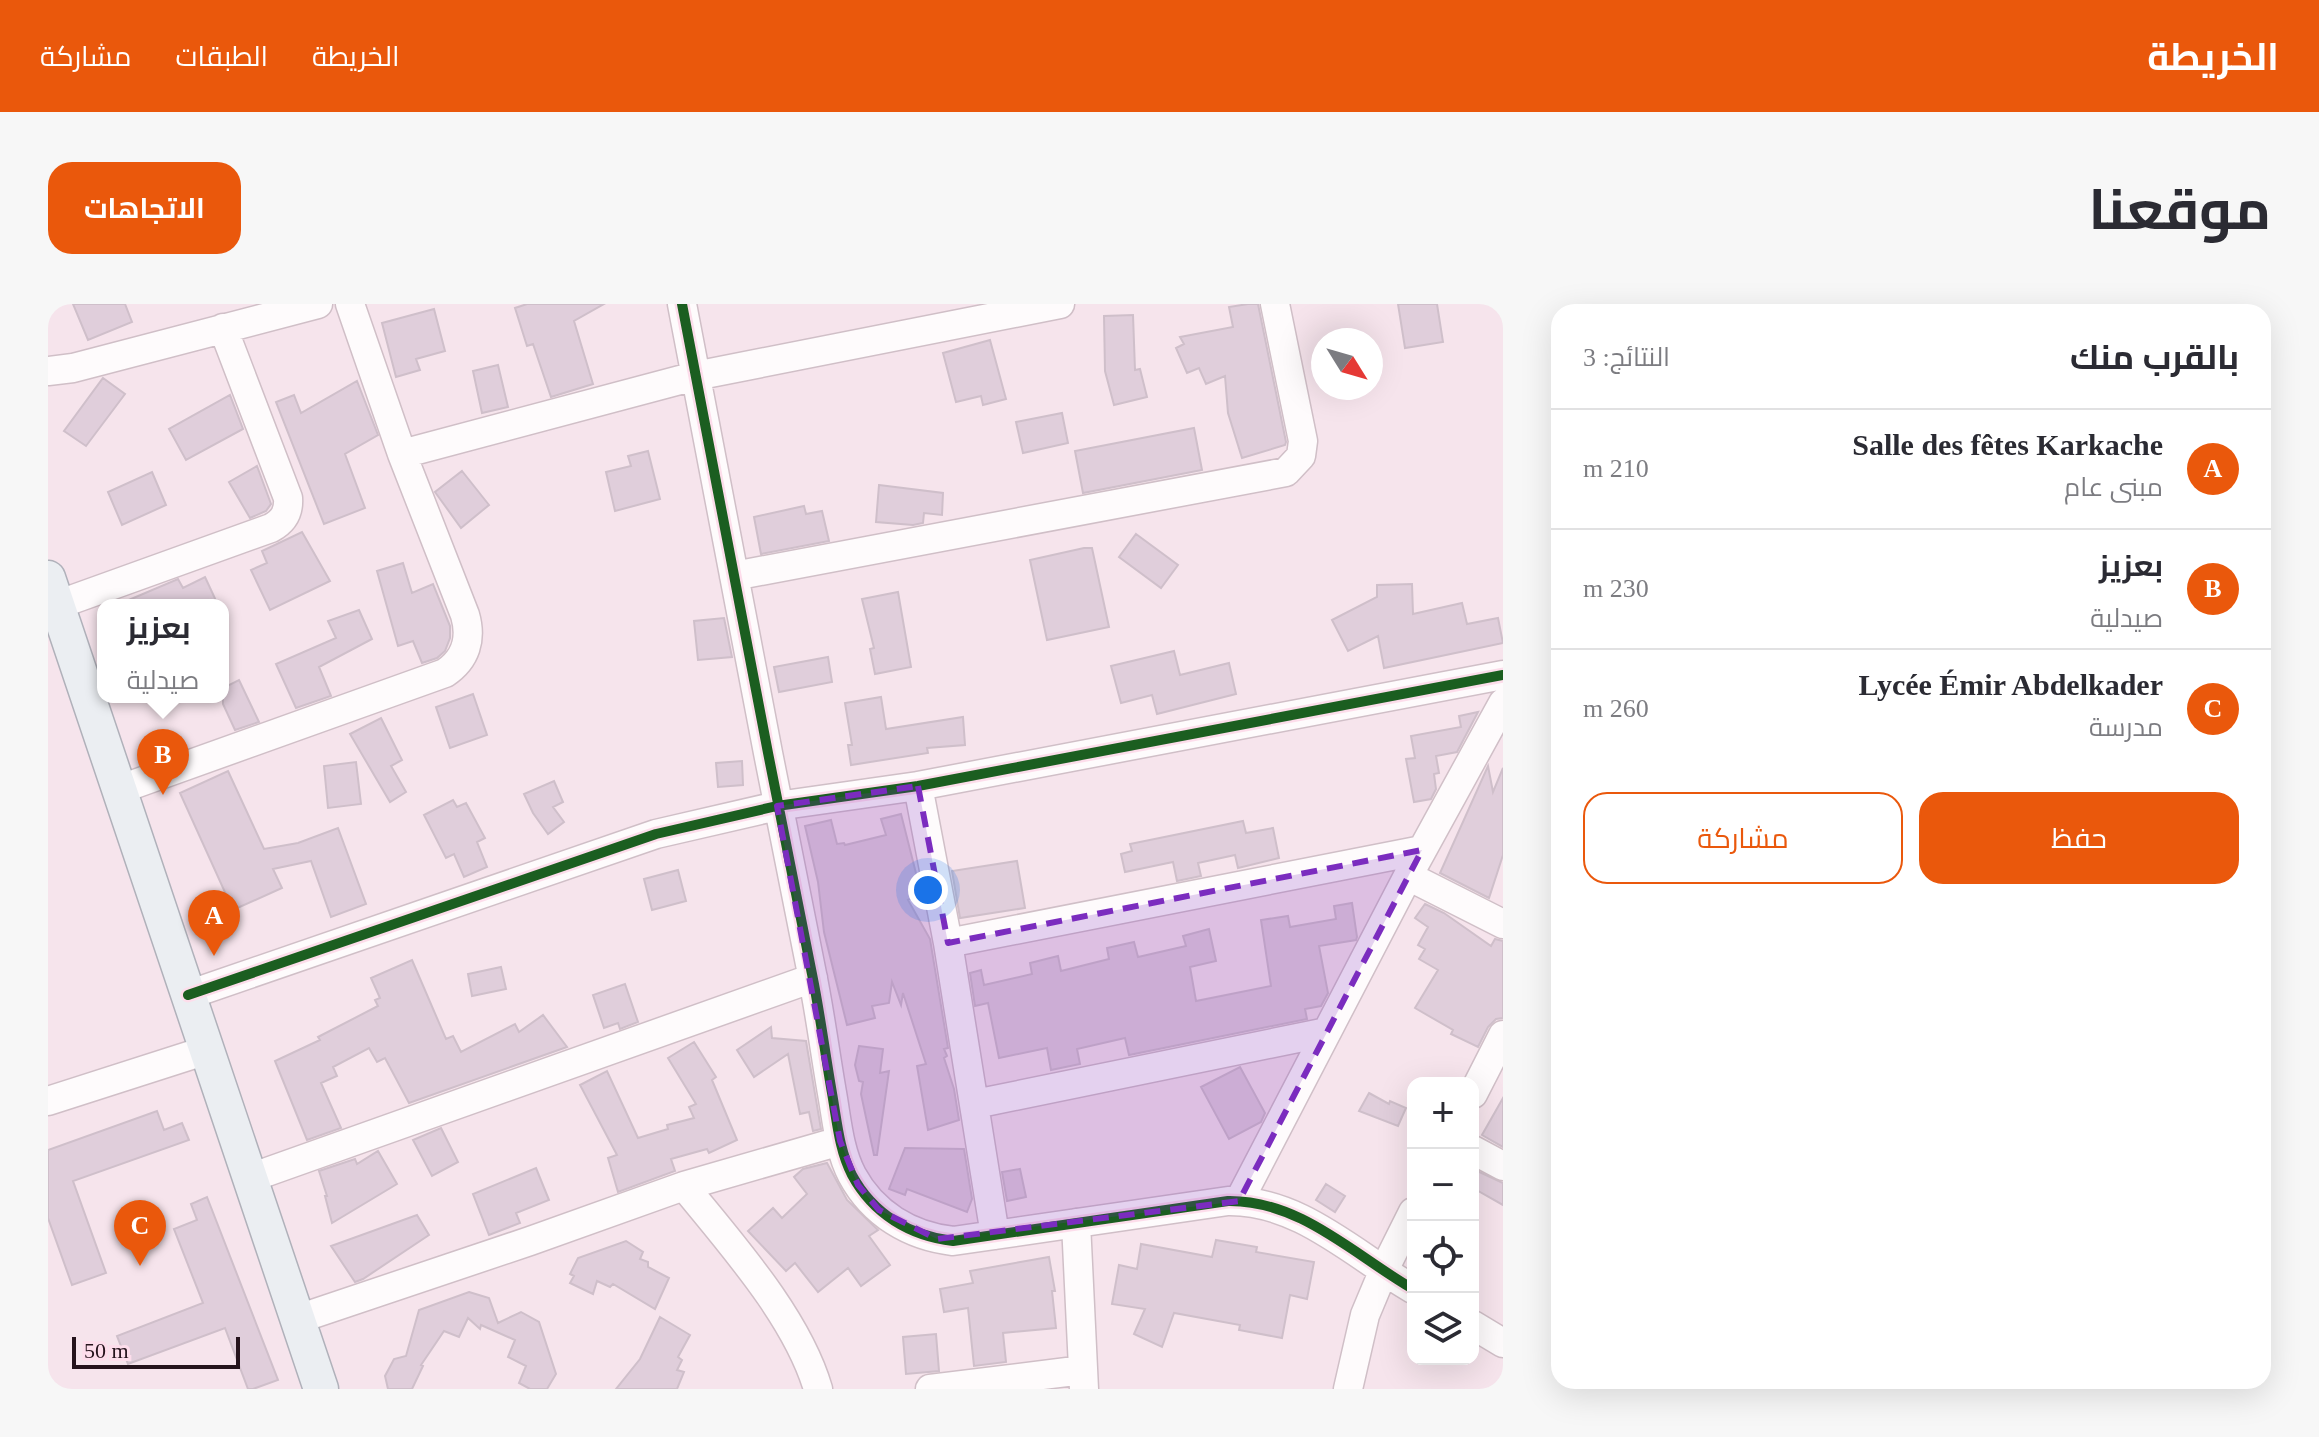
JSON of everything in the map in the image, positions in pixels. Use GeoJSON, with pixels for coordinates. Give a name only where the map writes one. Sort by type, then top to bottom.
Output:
{"type":"FeatureCollection","features":[{"type":"Feature","properties":{"kind":"main road"},"geometry":{"type":"LineString","coordinates":[[52,591],[321,1389]]}},
{"type":"Feature","properties":{"kind":"street"},"geometry":{"type":"LineString","coordinates":[[48,371],[73,368],[318,304]]}},
{"type":"Feature","properties":{"kind":"street"},"geometry":{"type":"LineString","coordinates":[[118,790],[436,677],[460,661],[468,643],[468,624],[402,454],[350,304]]}},
{"type":"Feature","properties":{"kind":"street"},"geometry":{"type":"LineString","coordinates":[[682,304],[777,806],[813,978],[840,1141],[858,1185],[873,1205],[906,1229],[953,1241],[1239,1201],[1267,1204],[1305,1219],[1407,1286]]}},
{"type":"Feature","properties":{"kind":"street"},"geometry":{"type":"LineString","coordinates":[[402,454],[695,376],[1060,304]]}},
{"type":"Feature","properties":{"kind":"street"},"geometry":{"type":"LineString","coordinates":[[734,576],[1286,472],[1301,456],[1303,441],[1275,304]]}},
{"type":"Feature","properties":{"kind":"street"},"geometry":{"type":"LineString","coordinates":[[52,591],[271,528],[287,513],[288,498],[223,328]]}},
{"type":"Feature","properties":{"kind":"street"},"geometry":{"type":"LineString","coordinates":[[188,995],[656,834],[777,806],[918,786],[1503,675]]}},
{"type":"Feature","properties":{"kind":"street"},"geometry":{"type":"LineString","coordinates":[[1239,1201],[1408,876],[1503,703]]}},
{"type":"Feature","properties":{"kind":"street"},"geometry":{"type":"LineString","coordinates":[[918,786],[948,943],[995,1235]]}},
{"type":"Feature","properties":{"kind":"street"},"geometry":{"type":"LineString","coordinates":[[948,943],[1422,850]]}},
{"type":"Feature","properties":{"kind":"street"},"geometry":{"type":"LineString","coordinates":[[1408,876],[1503,924]]}},
{"type":"Feature","properties":{"kind":"street"},"geometry":{"type":"LineString","coordinates":[[250,1178],[813,978]]}},
{"type":"Feature","properties":{"kind":"street"},"geometry":{"type":"LineString","coordinates":[[975,1104],[1327,1032]]}},
{"type":"Feature","properties":{"kind":"street"},"geometry":{"type":"LineString","coordinates":[[1479,1082],[1503,1035]]}},
{"type":"Feature","properties":{"kind":"street"},"geometry":{"type":"LineString","coordinates":[[48,1101],[207,1050]]}},
{"type":"Feature","properties":{"kind":"street"},"geometry":{"type":"LineString","coordinates":[[298,1319],[684,1186],[840,1141]]}},
{"type":"Feature","properties":{"kind":"street"},"geometry":{"type":"LineString","coordinates":[[1479,1153],[1503,1166]]}},
{"type":"Feature","properties":{"kind":"street"},"geometry":{"type":"LineString","coordinates":[[684,1186],[778,1306],[805,1352],[818,1389]]}},
{"type":"Feature","properties":{"kind":"street"},"geometry":{"type":"LineString","coordinates":[[1348,1389],[1365,1315],[1408,1221]]}},
{"type":"Feature","properties":{"kind":"street"},"geometry":{"type":"LineString","coordinates":[[930,1389],[1083,1380],[1076,1223]]}},
{"type":"Feature","properties":{"kind":"street"},"geometry":{"type":"LineString","coordinates":[[1479,1328],[1503,1342]]}},
{"type":"Feature","properties":{"kind":"highlighted area"},"geometry":{"type":"Polygon","coordinates":[[[918,786],[948,943],[1422,850],[1239,1201],[937,1239],[879,1210],[858,1185],[840,1141],[777,806],[918,786]]]}},
{"type":"Feature","properties":{"kind":"building"},"geometry":{"type":"Polygon","coordinates":[[[73,304],[125,304],[132,322],[88,340],[73,304]]]}},
{"type":"Feature","properties":{"kind":"building"},"geometry":{"type":"Polygon","coordinates":[[[527,304],[604,304],[574,321],[593,384],[551,397],[533,344],[527,346],[515,308],[527,304]]]}},
{"type":"Feature","properties":{"kind":"building"},"geometry":{"type":"Polygon","coordinates":[[[1258,304],[1286,442],[1285,445],[1242,458],[1228,413],[1225,376],[1206,384],[1199,368],[1187,373],[1176,348],[1184,344],[1180,337],[1233,327],[1229,307],[1258,304]]]}},
{"type":"Feature","properties":{"kind":"building"},"geometry":{"type":"Polygon","coordinates":[[[1398,304],[1437,304],[1443,342],[1405,348],[1398,304]]]}},
{"type":"Feature","properties":{"kind":"building"},"geometry":{"type":"Polygon","coordinates":[[[434,309],[445,351],[416,359],[420,370],[396,377],[382,323],[434,309]]]}},
{"type":"Feature","properties":{"kind":"building"},"geometry":{"type":"Polygon","coordinates":[[[1133,315],[1135,370],[1140,369],[1147,397],[1114,405],[1105,371],[1104,316],[1133,315]]]}},
{"type":"Feature","properties":{"kind":"building"},"geometry":{"type":"Polygon","coordinates":[[[990,340],[1006,399],[983,405],[981,396],[956,402],[943,353],[990,340]]]}},
{"type":"Feature","properties":{"kind":"building"},"geometry":{"type":"Polygon","coordinates":[[[498,365],[508,407],[482,413],[473,371],[498,365]]]}},
{"type":"Feature","properties":{"kind":"building"},"geometry":{"type":"Polygon","coordinates":[[[103,378],[125,394],[86,446],[64,431],[103,378]]]}},
{"type":"Feature","properties":{"kind":"building"},"geometry":{"type":"Polygon","coordinates":[[[357,381],[378,435],[345,454],[365,508],[324,524],[276,402],[294,395],[301,413],[357,381]]]}},
{"type":"Feature","properties":{"kind":"building"},"geometry":{"type":"Polygon","coordinates":[[[230,395],[243,429],[186,460],[169,429],[230,395]]]}},
{"type":"Feature","properties":{"kind":"building"},"geometry":{"type":"Polygon","coordinates":[[[1062,413],[1068,443],[1023,453],[1016,422],[1062,413]]]}},
{"type":"Feature","properties":{"kind":"building"},"geometry":{"type":"Polygon","coordinates":[[[1194,428],[1202,470],[1083,493],[1075,451],[1194,428]]]}},
{"type":"Feature","properties":{"kind":"building"},"geometry":{"type":"Polygon","coordinates":[[[648,451],[660,499],[615,511],[606,472],[631,466],[628,456],[648,451]]]}},
{"type":"Feature","properties":{"kind":"building"},"geometry":{"type":"Polygon","coordinates":[[[257,466],[271,504],[266,511],[250,518],[229,482],[257,466]]]}},
{"type":"Feature","properties":{"kind":"building"},"geometry":{"type":"Polygon","coordinates":[[[462,471],[489,505],[461,528],[435,492],[462,471]]]}},
{"type":"Feature","properties":{"kind":"building"},"geometry":{"type":"Polygon","coordinates":[[[152,472],[166,505],[122,525],[108,492],[152,472]]]}},
{"type":"Feature","properties":{"kind":"building"},"geometry":{"type":"Polygon","coordinates":[[[879,485],[943,493],[942,515],[924,513],[923,523],[913,525],[876,522],[879,485]]]}},
{"type":"Feature","properties":{"kind":"building"},"geometry":{"type":"Polygon","coordinates":[[[804,506],[806,514],[822,511],[829,541],[761,554],[754,517],[804,506]]]}},
{"type":"Feature","properties":{"kind":"building"},"geometry":{"type":"Polygon","coordinates":[[[302,532],[330,581],[270,610],[251,570],[267,563],[262,551],[302,532]]]}},
{"type":"Feature","properties":{"kind":"building"},"geometry":{"type":"Polygon","coordinates":[[[1136,534],[1178,565],[1161,588],[1119,557],[1136,534]]]}},
{"type":"Feature","properties":{"kind":"building"},"geometry":{"type":"Polygon","coordinates":[[[1092,548],[1109,627],[1047,640],[1030,560],[1092,548]]]}},
{"type":"Feature","properties":{"kind":"building"},"geometry":{"type":"Polygon","coordinates":[[[403,563],[412,593],[433,584],[450,626],[445,651],[437,658],[422,663],[413,641],[398,646],[377,571],[403,563]]]}},
{"type":"Feature","properties":{"kind":"building"},"geometry":{"type":"Polygon","coordinates":[[[205,577],[215,599],[131,599],[178,579],[183,588],[205,577]]]}},
{"type":"Feature","properties":{"kind":"building"},"geometry":{"type":"Polygon","coordinates":[[[1412,584],[1413,614],[1462,603],[1467,624],[1498,618],[1503,643],[1384,668],[1378,636],[1348,651],[1332,620],[1377,597],[1377,585],[1412,584]]]}},
{"type":"Feature","properties":{"kind":"building"},"geometry":{"type":"Polygon","coordinates":[[[898,592],[911,667],[875,674],[870,649],[874,648],[862,599],[898,592]]]}},
{"type":"Feature","properties":{"kind":"building"},"geometry":{"type":"Polygon","coordinates":[[[359,610],[372,639],[319,667],[331,696],[296,708],[276,664],[336,638],[328,621],[359,610]]]}},
{"type":"Feature","properties":{"kind":"building"},"geometry":{"type":"Polygon","coordinates":[[[724,618],[732,657],[698,660],[694,621],[724,618]]]}},
{"type":"Feature","properties":{"kind":"building"},"geometry":{"type":"Polygon","coordinates":[[[1174,651],[1180,675],[1229,663],[1236,694],[1157,714],[1152,695],[1121,703],[1111,666],[1174,651]]]}},
{"type":"Feature","properties":{"kind":"building"},"geometry":{"type":"Polygon","coordinates":[[[828,657],[832,682],[779,692],[774,667],[828,657]]]}},
{"type":"Feature","properties":{"kind":"building"},"geometry":{"type":"Polygon","coordinates":[[[239,680],[259,722],[235,730],[223,704],[229,703],[229,685],[239,680]]]}},
{"type":"Feature","properties":{"kind":"building"},"geometry":{"type":"Polygon","coordinates":[[[473,694],[487,735],[450,748],[436,707],[473,694]]]}},
{"type":"Feature","properties":{"kind":"building"},"geometry":{"type":"Polygon","coordinates":[[[881,697],[886,729],[963,717],[965,745],[927,748],[928,753],[851,765],[848,745],[852,745],[845,703],[881,697]]]}},
{"type":"Feature","properties":{"kind":"building"},"geometry":{"type":"Polygon","coordinates":[[[1478,712],[1457,752],[1436,756],[1439,773],[1434,774],[1436,789],[1431,799],[1414,802],[1406,759],[1415,758],[1411,736],[1461,727],[1459,716],[1478,712]]]}},
{"type":"Feature","properties":{"kind":"building"},"geometry":{"type":"Polygon","coordinates":[[[381,718],[402,760],[391,766],[406,792],[390,802],[350,734],[381,718]]]}},
{"type":"Feature","properties":{"kind":"building"},"geometry":{"type":"Polygon","coordinates":[[[742,761],[743,785],[718,787],[716,763],[742,761]]]}},
{"type":"Feature","properties":{"kind":"building"},"geometry":{"type":"Polygon","coordinates":[[[356,762],[361,804],[328,808],[324,766],[356,762]]]}},
{"type":"Feature","properties":{"kind":"building"},"geometry":{"type":"Polygon","coordinates":[[[1488,766],[1493,792],[1503,768],[1503,855],[1489,898],[1440,873],[1488,766]]]}},
{"type":"Feature","properties":{"kind":"building"},"geometry":{"type":"Polygon","coordinates":[[[228,771],[264,849],[298,843],[338,828],[366,904],[331,917],[311,861],[273,869],[282,888],[233,910],[180,793],[228,771]]]}},
{"type":"Feature","properties":{"kind":"building"},"geometry":{"type":"Polygon","coordinates":[[[554,781],[563,802],[553,807],[564,822],[548,834],[524,794],[554,781]]]}},
{"type":"Feature","properties":{"kind":"building"},"geometry":{"type":"Polygon","coordinates":[[[453,800],[457,807],[466,803],[485,838],[477,842],[487,867],[464,877],[454,854],[446,858],[424,815],[453,800]]]}},
{"type":"Feature","properties":{"kind":"building"},"geometry":{"type":"Polygon","coordinates":[[[901,814],[921,893],[908,900],[930,939],[948,1048],[944,1049],[947,1056],[944,1058],[954,1089],[959,1120],[928,1130],[917,1066],[926,1064],[903,993],[901,1005],[892,982],[889,1003],[872,1006],[875,1018],[847,1025],[824,932],[818,882],[805,826],[831,820],[837,844],[845,845],[886,835],[881,819],[901,814]]]}},
{"type":"Feature","properties":{"kind":"building"},"geometry":{"type":"Polygon","coordinates":[[[1243,821],[1246,833],[1273,828],[1279,858],[1238,868],[1235,855],[1198,863],[1201,876],[1177,881],[1173,862],[1125,872],[1121,854],[1132,851],[1130,844],[1243,821]]]}},
{"type":"Feature","properties":{"kind":"building"},"geometry":{"type":"Polygon","coordinates":[[[1017,861],[1025,908],[960,918],[952,871],[1017,861]]]}},
{"type":"Feature","properties":{"kind":"building"},"geometry":{"type":"Polygon","coordinates":[[[678,870],[686,901],[652,910],[644,879],[678,870]]]}},
{"type":"Feature","properties":{"kind":"building"},"geometry":{"type":"Polygon","coordinates":[[[1352,903],[1356,940],[1319,946],[1328,993],[1321,1006],[1305,1009],[1307,1019],[1129,1055],[1125,1038],[1077,1049],[1080,1064],[1051,1070],[1047,1048],[999,1058],[988,1003],[975,1006],[970,973],[981,970],[984,985],[1032,974],[1030,963],[1058,956],[1061,971],[1109,959],[1107,948],[1134,942],[1138,957],[1186,946],[1183,936],[1209,929],[1216,961],[1190,967],[1196,1001],[1271,986],[1261,920],[1288,916],[1290,927],[1336,919],[1334,906],[1352,903]]]}},
{"type":"Feature","properties":{"kind":"building"},"geometry":{"type":"Polygon","coordinates":[[[1425,904],[1444,913],[1491,946],[1495,939],[1503,941],[1503,1018],[1496,1019],[1488,1027],[1478,1047],[1451,1034],[1453,1030],[1415,1008],[1438,970],[1419,959],[1425,949],[1418,945],[1428,927],[1415,918],[1425,904]]]}},
{"type":"Feature","properties":{"kind":"building"},"geometry":{"type":"Polygon","coordinates":[[[412,960],[446,1039],[453,1036],[461,1052],[515,1024],[519,1032],[543,1015],[567,1047],[409,1103],[385,1058],[377,1062],[369,1048],[333,1067],[337,1076],[321,1083],[341,1128],[307,1140],[275,1061],[320,1040],[318,1037],[378,1006],[375,1000],[380,998],[371,978],[412,960]]]}},
{"type":"Feature","properties":{"kind":"building"},"geometry":{"type":"Polygon","coordinates":[[[501,967],[506,989],[472,996],[468,974],[501,967]]]}},
{"type":"Feature","properties":{"kind":"building"},"geometry":{"type":"Polygon","coordinates":[[[625,984],[638,1022],[620,1029],[618,1023],[604,1028],[593,995],[625,984]]]}},
{"type":"Feature","properties":{"kind":"building"},"geometry":{"type":"Polygon","coordinates":[[[771,1027],[772,1038],[806,1041],[821,1129],[813,1131],[809,1112],[800,1114],[788,1054],[754,1077],[737,1050],[771,1027]]]}},
{"type":"Feature","properties":{"kind":"building"},"geometry":{"type":"Polygon","coordinates":[[[694,1042],[716,1077],[712,1080],[737,1140],[709,1153],[707,1149],[671,1159],[675,1171],[618,1192],[608,1158],[617,1155],[580,1085],[607,1071],[638,1138],[668,1129],[667,1125],[694,1118],[689,1107],[696,1104],[668,1058],[694,1042]]]}},
{"type":"Feature","properties":{"kind":"building"},"geometry":{"type":"Polygon","coordinates":[[[859,1046],[883,1049],[880,1073],[889,1071],[877,1155],[874,1155],[861,1094],[863,1082],[859,1081],[855,1065],[859,1046]]]}},
{"type":"Feature","properties":{"kind":"building"},"geometry":{"type":"Polygon","coordinates":[[[1240,1067],[1265,1113],[1261,1122],[1229,1139],[1201,1087],[1240,1067]]]}},
{"type":"Feature","properties":{"kind":"building"},"geometry":{"type":"Polygon","coordinates":[[[1369,1093],[1389,1104],[1390,1101],[1406,1108],[1398,1126],[1359,1111],[1369,1093]]]}},
{"type":"Feature","properties":{"kind":"building"},"geometry":{"type":"Polygon","coordinates":[[[1503,1098],[1503,1147],[1482,1135],[1503,1098]]]}},
{"type":"Feature","properties":{"kind":"building"},"geometry":{"type":"Polygon","coordinates":[[[157,1111],[164,1130],[182,1123],[189,1140],[73,1181],[106,1273],[72,1285],[48,1218],[48,1150],[157,1111]]]}},
{"type":"Feature","properties":{"kind":"building"},"geometry":{"type":"Polygon","coordinates":[[[441,1128],[458,1162],[432,1176],[413,1140],[441,1128]]]}},
{"type":"Feature","properties":{"kind":"building"},"geometry":{"type":"Polygon","coordinates":[[[905,1148],[964,1149],[972,1199],[967,1212],[907,1189],[905,1195],[889,1189],[905,1148]]]}},
{"type":"Feature","properties":{"kind":"building"},"geometry":{"type":"Polygon","coordinates":[[[378,1151],[397,1184],[332,1223],[319,1171],[355,1159],[357,1164],[378,1151]]]}},
{"type":"Feature","properties":{"kind":"building"},"geometry":{"type":"Polygon","coordinates":[[[827,1163],[847,1200],[878,1230],[869,1236],[890,1265],[861,1286],[848,1268],[818,1292],[795,1263],[786,1271],[748,1231],[773,1208],[782,1218],[807,1194],[794,1177],[803,1169],[827,1163]]]}},
{"type":"Feature","properties":{"kind":"building"},"geometry":{"type":"Polygon","coordinates":[[[536,1168],[549,1200],[516,1213],[520,1223],[489,1235],[473,1194],[536,1168]]]}},
{"type":"Feature","properties":{"kind":"building"},"geometry":{"type":"Polygon","coordinates":[[[1020,1169],[1026,1197],[1007,1201],[1002,1172],[1020,1169]]]}},
{"type":"Feature","properties":{"kind":"building"},"geometry":{"type":"Polygon","coordinates":[[[1479,1172],[1503,1183],[1503,1205],[1479,1191],[1479,1172]]]}},
{"type":"Feature","properties":{"kind":"building"},"geometry":{"type":"Polygon","coordinates":[[[1326,1184],[1345,1196],[1335,1212],[1316,1200],[1326,1184]]]}},
{"type":"Feature","properties":{"kind":"building"},"geometry":{"type":"Polygon","coordinates":[[[207,1197],[278,1380],[253,1389],[248,1389],[225,1328],[128,1364],[117,1336],[203,1303],[174,1229],[197,1220],[191,1204],[207,1197]]]}},
{"type":"Feature","properties":{"kind":"building"},"geometry":{"type":"Polygon","coordinates":[[[417,1215],[429,1235],[355,1282],[331,1246],[417,1215]]]}},
{"type":"Feature","properties":{"kind":"building"},"geometry":{"type":"Polygon","coordinates":[[[1216,1240],[1257,1247],[1256,1252],[1314,1262],[1307,1299],[1290,1295],[1282,1338],[1239,1330],[1240,1325],[1174,1313],[1162,1347],[1134,1334],[1145,1309],[1112,1304],[1119,1265],[1137,1269],[1141,1244],[1212,1257],[1216,1240]]]}},
{"type":"Feature","properties":{"kind":"building"},"geometry":{"type":"Polygon","coordinates":[[[626,1241],[643,1252],[640,1259],[648,1262],[648,1267],[669,1278],[655,1309],[613,1284],[610,1287],[597,1281],[593,1294],[570,1283],[574,1276],[570,1274],[578,1258],[626,1241]]]}},
{"type":"Feature","properties":{"kind":"building"},"geometry":{"type":"Polygon","coordinates":[[[1049,1257],[1055,1291],[1052,1291],[1056,1328],[1003,1333],[1006,1362],[974,1366],[968,1308],[944,1312],[940,1289],[973,1283],[970,1271],[1049,1257]]]}},
{"type":"Feature","properties":{"kind":"building"},"geometry":{"type":"Polygon","coordinates":[[[469,1292],[489,1298],[498,1323],[521,1312],[539,1322],[556,1374],[547,1389],[530,1389],[519,1383],[526,1366],[508,1357],[515,1340],[481,1325],[480,1329],[468,1318],[459,1337],[444,1331],[421,1365],[412,1389],[388,1389],[385,1376],[394,1359],[406,1356],[419,1310],[469,1292]]]}},
{"type":"Feature","properties":{"kind":"building"},"geometry":{"type":"Polygon","coordinates":[[[660,1317],[690,1335],[678,1357],[682,1360],[677,1370],[684,1372],[677,1389],[616,1389],[640,1359],[660,1317]]]}},
{"type":"Feature","properties":{"kind":"building"},"geometry":{"type":"Polygon","coordinates":[[[936,1334],[939,1371],[906,1374],[903,1337],[936,1334]]]}},
{"type":"Feature","properties":{"kind":"cycle path"},"geometry":{"type":"LineString","coordinates":[[682,304],[815,989],[839,1135],[844,1156],[861,1189],[894,1221],[922,1234],[953,1241],[1228,1201],[1254,1203],[1303,1219],[1407,1285]]}},
{"type":"Feature","properties":{"kind":"cycle path"},"geometry":{"type":"LineString","coordinates":[[188,995],[656,834],[777,806],[918,786],[1503,675]]}},
{"type":"Feature","properties":{"kind":"place","name":"بعزيز"},"geometry":{"type":"Point","coordinates":[163,795]}},
{"type":"Feature","properties":{"kind":"place","name":"Salle des fêtes Karkache"},"geometry":{"type":"Point","coordinates":[214,956]}},
{"type":"Feature","properties":{"kind":"place","name":"Lycée Émir Abdelkader"},"geometry":{"type":"Point","coordinates":[140,1266]}}]}
